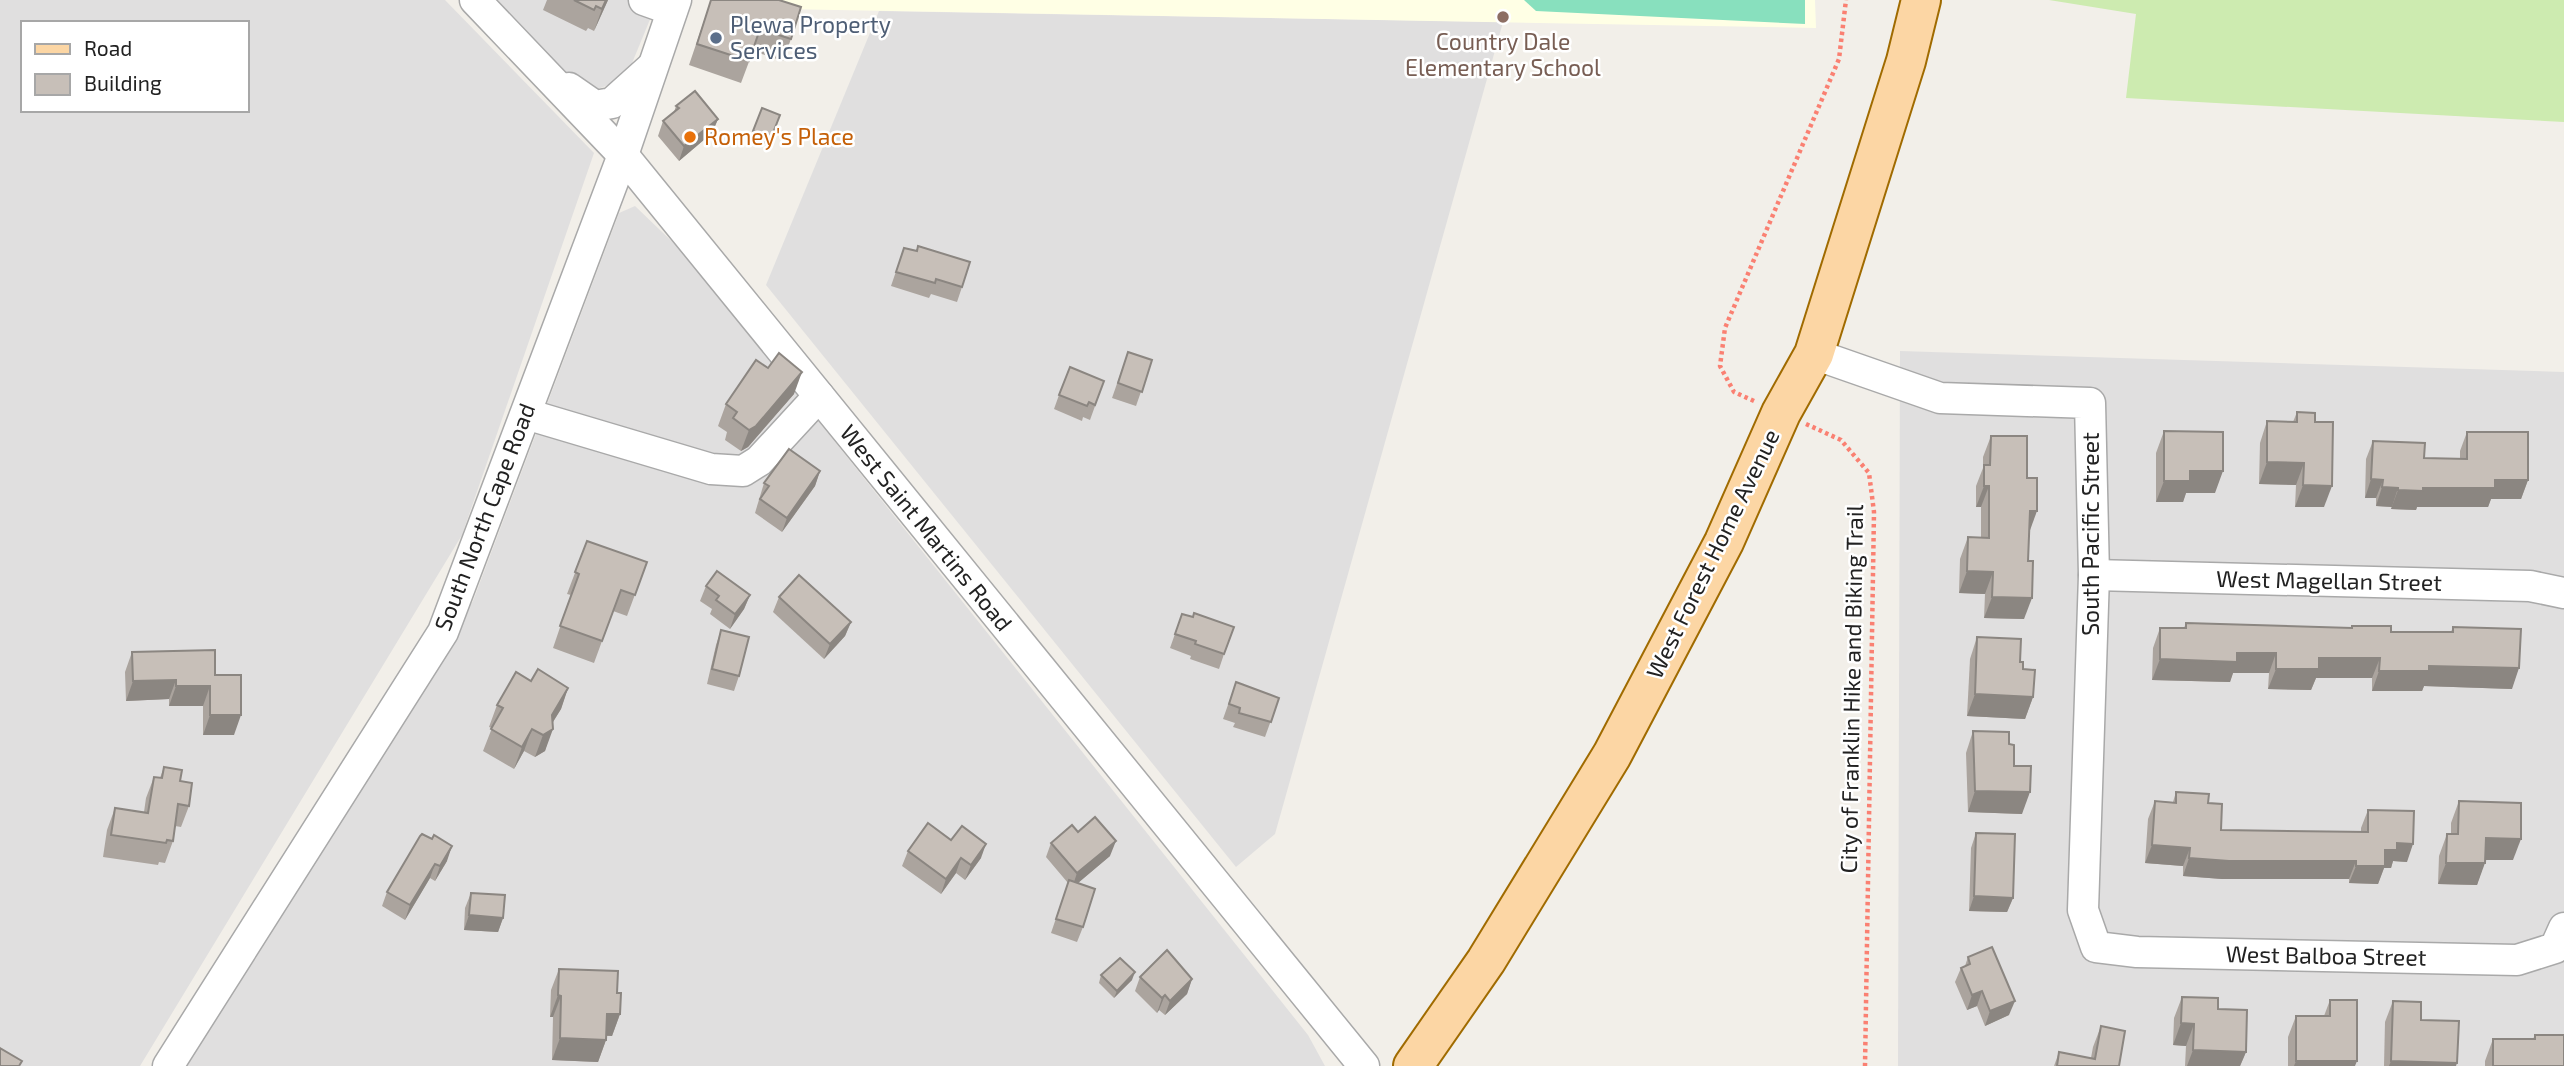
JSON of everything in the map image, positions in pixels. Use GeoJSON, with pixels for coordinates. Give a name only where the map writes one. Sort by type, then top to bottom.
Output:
{"type":"FeatureCollection","features":[{"type":"Feature","properties":{"kind":"main road","name":"West Forest Home Avenue"},"geometry":{"type":"LineString","coordinates":[[1413,1066],[1486,961],[1612,755],[1724,542],[1781,413],[1814,354],[1902,74],[1921,0]]}},
{"type":"Feature","properties":{"kind":"street","name":"South North Cape Road"},"geometry":{"type":"LineString","coordinates":[[168,1066],[443,632],[624,155],[651,68],[664,3]]}},
{"type":"Feature","properties":{"kind":"street","name":"West Saint Martins Road"},"geometry":{"type":"LineString","coordinates":[[488,5],[541,68],[624,155],[1364,1066]]}},
{"type":"Feature","properties":{"kind":"street"},"geometry":{"type":"LineString","coordinates":[[541,68],[595,106],[612,103],[651,68]]}},
{"type":"Feature","properties":{"kind":"street","name":"South Pacific Street"},"geometry":{"type":"LineString","coordinates":[[1814,354],[1940,398],[2090,404],[2094,575],[2083,910],[2096,947]]}},
{"type":"Feature","properties":{"kind":"street"},"geometry":{"type":"LineString","coordinates":[[526,414],[711,469],[743,471],[759,461],[819,396]]}},
{"type":"Feature","properties":{"kind":"street","name":"West Magellan Street"},"geometry":{"type":"LineString","coordinates":[[2094,575],[2530,586],[2564,593]]}},
{"type":"Feature","properties":{"kind":"street","name":"West Balboa Street"},"geometry":{"type":"LineString","coordinates":[[2096,947],[2137,952],[2517,960],[2559,938]]}},
{"type":"Feature","properties":{"kind":"path","name":"City of Franklin Hike and Biking Trail"},"geometry":{"type":"LineString","coordinates":[[1846,0],[1839,59],[1725,328],[1720,366],[1734,392],[1841,440],[1869,473],[1872,499],[1865,1066]]}},
{"type":"Feature","properties":{"kind":"shaded area"},"geometry":{"type":"Polygon","coordinates":[[[0,0],[445,0],[594,153],[462,535],[140,1066],[0,1066],[0,0]]]}},
{"type":"Feature","properties":{"kind":"shaded area"},"geometry":{"type":"Polygon","coordinates":[[[491,0],[658,0],[630,68],[618,81],[598,89],[564,73],[491,0]]]}},
{"type":"Feature","properties":{"kind":"shaded area","name":"Country Dale Elementary School"},"geometry":{"type":"Polygon","coordinates":[[[755,0],[1815,0],[1816,28],[780,9],[755,0]]]}},
{"type":"Feature","properties":{"kind":"shaded area"},"geometry":{"type":"Polygon","coordinates":[[[879,11],[1503,22],[1275,834],[1236,867],[766,285],[879,11]]]}},
{"type":"Feature","properties":{"kind":"shaded area"},"geometry":{"type":"Polygon","coordinates":[[[635,206],[686,255],[1308,1035],[1325,1066],[184,1066],[473,601],[619,213],[635,206]]]}},
{"type":"Feature","properties":{"kind":"shaded area"},"geometry":{"type":"Polygon","coordinates":[[[1900,351],[2564,372],[2564,1066],[1898,1066],[1900,351]]]}},
{"type":"Feature","properties":{"kind":"green space"},"geometry":{"type":"Polygon","coordinates":[[[1524,0],[1805,0],[1805,24],[1536,11],[1524,0]]]}},
{"type":"Feature","properties":{"kind":"green space"},"geometry":{"type":"Polygon","coordinates":[[[2049,0],[2564,0],[2564,122],[2126,98],[2136,14],[2049,0]]]}},
{"type":"Feature","properties":{"kind":"building"},"geometry":{"type":"Polygon","coordinates":[[[574,0],[606,0],[602,9],[596,6],[594,10],[574,0]]]}},
{"type":"Feature","properties":{"kind":"building"},"geometry":{"type":"Polygon","coordinates":[[[711,0],[779,0],[801,7],[791,39],[760,29],[749,61],[697,44],[711,0]]]}},
{"type":"Feature","properties":{"kind":"building"},"geometry":{"type":"Polygon","coordinates":[[[695,91],[718,119],[684,146],[663,121],[695,91]]]}},
{"type":"Feature","properties":{"kind":"building"},"geometry":{"type":"Polygon","coordinates":[[[762,108],[780,115],[771,138],[753,131],[762,108]]]}},
{"type":"Feature","properties":{"kind":"building"},"geometry":{"type":"Polygon","coordinates":[[[918,246],[970,262],[962,287],[896,272],[904,248],[917,251],[918,246]]]}},
{"type":"Feature","properties":{"kind":"building"},"geometry":{"type":"Polygon","coordinates":[[[1128,352],[1152,360],[1142,392],[1118,383],[1128,352]]]}},
{"type":"Feature","properties":{"kind":"building"},"geometry":{"type":"Polygon","coordinates":[[[779,353],[802,372],[756,426],[749,430],[733,418],[737,412],[726,404],[756,360],[768,368],[779,353]]]}},
{"type":"Feature","properties":{"kind":"building"},"geometry":{"type":"Polygon","coordinates":[[[1070,367],[1104,381],[1095,405],[1089,402],[1087,406],[1059,395],[1070,367]]]}},
{"type":"Feature","properties":{"kind":"building"},"geometry":{"type":"Polygon","coordinates":[[[2297,412],[2315,413],[2315,422],[2333,422],[2332,486],[2303,485],[2304,463],[2267,462],[2267,421],[2297,422],[2297,412]]]}},
{"type":"Feature","properties":{"kind":"building"},"geometry":{"type":"Polygon","coordinates":[[[2164,431],[2223,432],[2223,471],[2190,471],[2190,481],[2164,481],[2164,431]]]}},
{"type":"Feature","properties":{"kind":"building"},"geometry":{"type":"Polygon","coordinates":[[[2467,432],[2528,432],[2528,480],[2495,480],[2495,488],[2423,488],[2423,491],[2382,487],[2383,480],[2371,479],[2373,441],[2425,443],[2424,458],[2467,459],[2467,432]]]}},
{"type":"Feature","properties":{"kind":"building"},"geometry":{"type":"Polygon","coordinates":[[[1991,436],[2027,436],[2027,478],[2037,478],[2037,511],[2030,511],[2028,561],[2033,561],[2032,598],[1992,597],[1993,572],[1967,571],[1968,537],[1989,538],[1989,486],[1984,486],[1984,465],[1990,465],[1991,436]]]}},
{"type":"Feature","properties":{"kind":"building"},"geometry":{"type":"Polygon","coordinates":[[[789,449],[820,471],[787,518],[760,499],[769,486],[764,483],[789,449]]]}},
{"type":"Feature","properties":{"kind":"building"},"geometry":{"type":"Polygon","coordinates":[[[587,541],[647,562],[635,595],[621,590],[602,641],[560,626],[579,574],[575,572],[587,541]]]}},
{"type":"Feature","properties":{"kind":"building"},"geometry":{"type":"Polygon","coordinates":[[[717,571],[750,595],[735,614],[716,600],[719,596],[706,586],[717,571]]]}},
{"type":"Feature","properties":{"kind":"building"},"geometry":{"type":"Polygon","coordinates":[[[799,575],[851,622],[830,644],[779,597],[799,575]]]}},
{"type":"Feature","properties":{"kind":"building"},"geometry":{"type":"Polygon","coordinates":[[[1194,613],[1234,627],[1224,654],[1175,634],[1182,614],[1193,617],[1194,613]]]}},
{"type":"Feature","properties":{"kind":"building"},"geometry":{"type":"Polygon","coordinates":[[[2186,623],[2352,628],[2391,626],[2391,632],[2453,632],[2453,627],[2521,629],[2519,668],[2429,666],[2429,671],[2379,671],[2380,658],[2319,658],[2319,669],[2276,669],[2276,653],[2237,653],[2237,662],[2160,659],[2160,628],[2186,628],[2186,623]]]}},
{"type":"Feature","properties":{"kind":"building"},"geometry":{"type":"Polygon","coordinates":[[[721,630],[749,637],[739,676],[712,669],[721,630]]]}},
{"type":"Feature","properties":{"kind":"building"},"geometry":{"type":"Polygon","coordinates":[[[1977,637],[2021,639],[2020,662],[2023,662],[2023,669],[2035,670],[2033,697],[1975,694],[1977,637]]]}},
{"type":"Feature","properties":{"kind":"building"},"geometry":{"type":"Polygon","coordinates":[[[215,650],[215,675],[241,675],[241,715],[210,715],[210,686],[176,686],[176,680],[133,681],[132,652],[215,650]]]}},
{"type":"Feature","properties":{"kind":"building"},"geometry":{"type":"Polygon","coordinates":[[[538,669],[568,688],[552,715],[553,729],[543,735],[532,729],[522,747],[491,729],[503,708],[497,705],[516,672],[531,681],[538,669]]]}},
{"type":"Feature","properties":{"kind":"building"},"geometry":{"type":"Polygon","coordinates":[[[1236,682],[1279,698],[1271,722],[1239,713],[1240,708],[1229,704],[1236,682]]]}},
{"type":"Feature","properties":{"kind":"building"},"geometry":{"type":"Polygon","coordinates":[[[1973,731],[2009,732],[2009,744],[2014,745],[2014,766],[2031,766],[2030,792],[1975,791],[1973,731]]]}},
{"type":"Feature","properties":{"kind":"building"},"geometry":{"type":"Polygon","coordinates":[[[164,767],[182,770],[180,781],[192,783],[189,806],[178,804],[173,841],[167,840],[166,843],[111,835],[115,808],[148,813],[154,777],[162,778],[164,767]]]}},
{"type":"Feature","properties":{"kind":"building"},"geometry":{"type":"Polygon","coordinates":[[[2176,792],[2209,794],[2208,803],[2222,804],[2221,830],[2368,832],[2368,810],[2414,811],[2413,844],[2397,843],[2397,850],[2385,850],[2385,866],[2356,866],[2356,861],[2229,861],[2189,858],[2190,848],[2152,845],[2155,801],[2176,803],[2176,792]]]}},
{"type":"Feature","properties":{"kind":"building"},"geometry":{"type":"Polygon","coordinates":[[[2459,801],[2521,803],[2521,839],[2486,838],[2485,863],[2446,863],[2447,834],[2458,834],[2459,801]]]}},
{"type":"Feature","properties":{"kind":"building"},"geometry":{"type":"Polygon","coordinates":[[[1095,817],[1116,841],[1077,873],[1051,843],[1072,825],[1078,832],[1095,817]]]}},
{"type":"Feature","properties":{"kind":"building"},"geometry":{"type":"Polygon","coordinates":[[[928,823],[951,840],[962,826],[986,844],[971,865],[961,858],[946,879],[908,851],[928,823]]]}},
{"type":"Feature","properties":{"kind":"building"},"geometry":{"type":"Polygon","coordinates":[[[1976,833],[2015,834],[2013,898],[1974,896],[1976,833]]]}},
{"type":"Feature","properties":{"kind":"building"},"geometry":{"type":"Polygon","coordinates":[[[422,834],[432,839],[434,835],[452,846],[440,866],[435,864],[410,905],[387,892],[422,834]]]}},
{"type":"Feature","properties":{"kind":"building"},"geometry":{"type":"Polygon","coordinates":[[[1069,880],[1095,889],[1083,927],[1056,919],[1069,880]]]}},
{"type":"Feature","properties":{"kind":"building"},"geometry":{"type":"Polygon","coordinates":[[[471,893],[505,895],[503,918],[469,915],[471,893]]]}},
{"type":"Feature","properties":{"kind":"building"},"geometry":{"type":"Polygon","coordinates":[[[1992,947],[2015,1001],[1990,1011],[1982,991],[1972,995],[1961,968],[1970,964],[1968,957],[1992,947]]]}},
{"type":"Feature","properties":{"kind":"building"},"geometry":{"type":"Polygon","coordinates":[[[1167,950],[1192,979],[1170,1001],[1165,995],[1162,998],[1140,977],[1167,950]]]}},
{"type":"Feature","properties":{"kind":"building"},"geometry":{"type":"Polygon","coordinates":[[[1120,958],[1135,972],[1117,991],[1101,975],[1120,958]]]}},
{"type":"Feature","properties":{"kind":"building"},"geometry":{"type":"Polygon","coordinates":[[[559,969],[618,971],[620,1014],[607,1014],[606,1040],[560,1038],[559,969]]]}},
{"type":"Feature","properties":{"kind":"building"},"geometry":{"type":"Polygon","coordinates":[[[2182,997],[2218,998],[2218,1009],[2247,1010],[2246,1052],[2193,1050],[2194,1024],[2181,1023],[2182,997]]]}},
{"type":"Feature","properties":{"kind":"building"},"geometry":{"type":"Polygon","coordinates":[[[2330,1000],[2357,1000],[2357,1061],[2296,1061],[2296,1016],[2330,1016],[2330,1000]]]}},
{"type":"Feature","properties":{"kind":"building"},"geometry":{"type":"Polygon","coordinates":[[[2393,1001],[2421,1002],[2421,1020],[2459,1021],[2457,1063],[2391,1061],[2393,1001]]]}},
{"type":"Feature","properties":{"kind":"building"},"geometry":{"type":"Polygon","coordinates":[[[2101,1026],[2125,1031],[2119,1066],[2057,1066],[2059,1052],[2095,1059],[2101,1026]]]}},
{"type":"Feature","properties":{"kind":"building"},"geometry":{"type":"Polygon","coordinates":[[[2535,1035],[2564,1035],[2564,1066],[2493,1066],[2493,1039],[2535,1039],[2535,1035]]]}},
{"type":"Feature","properties":{"kind":"building"},"geometry":{"type":"Polygon","coordinates":[[[0,1048],[22,1061],[19,1066],[0,1066],[0,1048]]]}},
{"type":"Feature","properties":{"kind":"place","name":"Country Dale Elementary School"},"geometry":{"type":"Point","coordinates":[1503,17]}},
{"type":"Feature","properties":{"kind":"place","name":"Plewa Property Services"},"geometry":{"type":"Point","coordinates":[716,38]}},
{"type":"Feature","properties":{"kind":"place","name":"Romey's Place"},"geometry":{"type":"Point","coordinates":[690,137]}}]}
